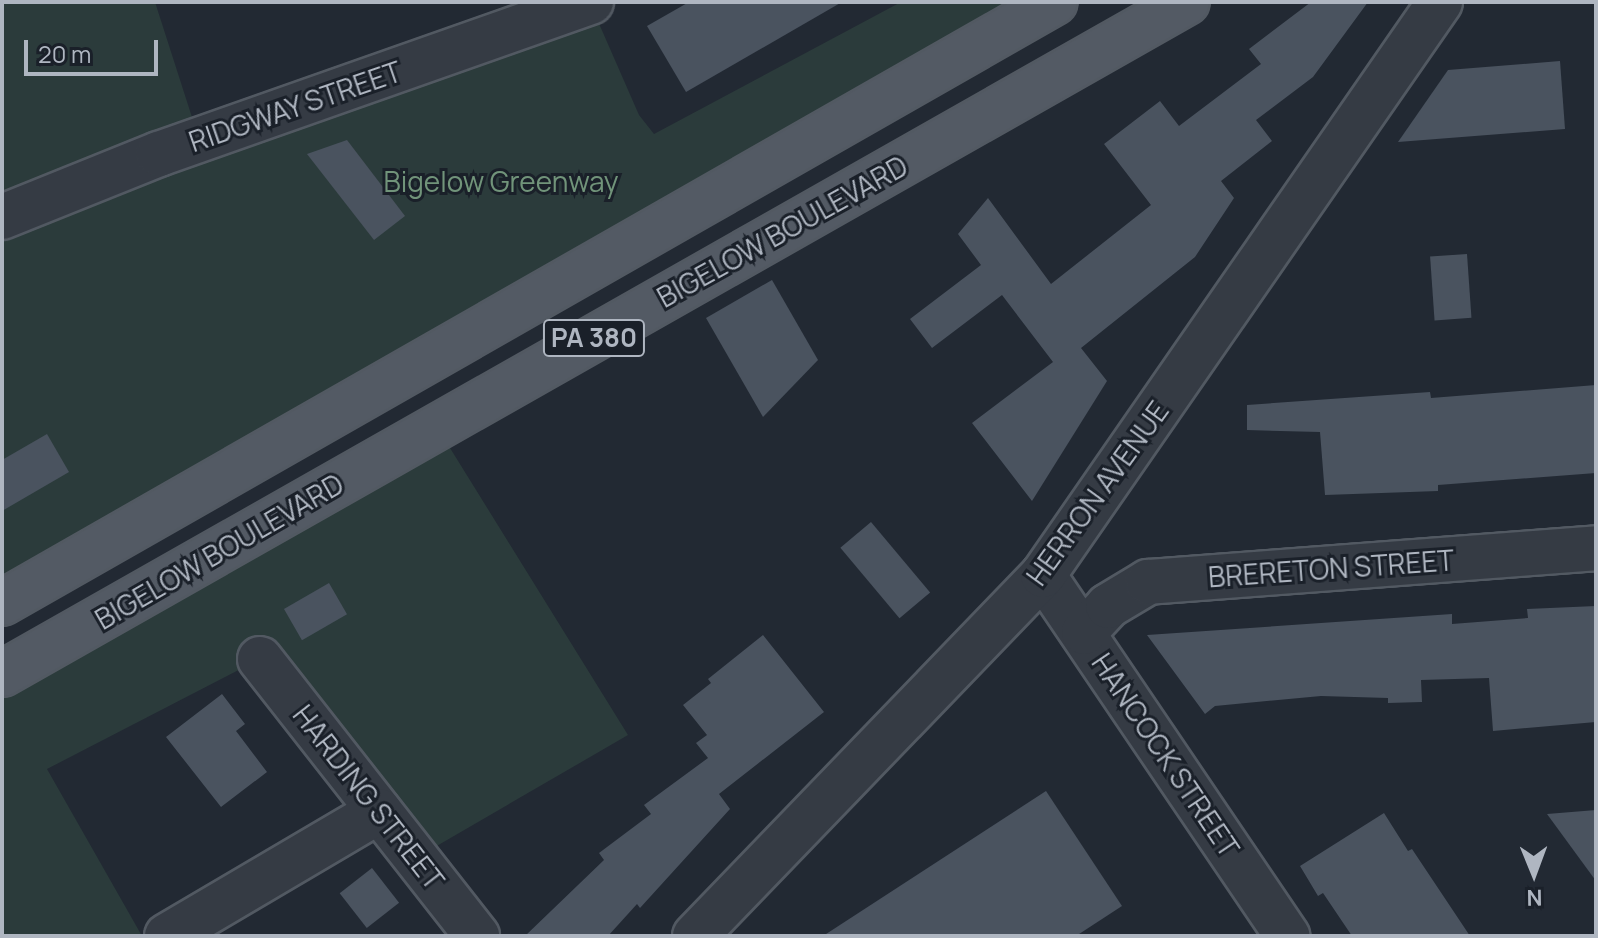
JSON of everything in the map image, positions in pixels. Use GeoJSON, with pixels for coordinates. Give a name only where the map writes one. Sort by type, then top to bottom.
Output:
{"type":"FeatureCollection","features":[{"type":"Feature","properties":{"kind":"main road","name":"PA 380"},"geometry":{"type":"LineString","coordinates":[[2,603],[1055,2]]}},
{"type":"Feature","properties":{"kind":"main road","name":"BIGELOW BOULEVARD"},"geometry":{"type":"LineString","coordinates":[[2,674],[1187,2]]}},
{"type":"Feature","properties":{"kind":"street","name":"RIDGWAY STREET"},"geometry":{"type":"LineString","coordinates":[[2,217],[159,154],[590,2]]}},
{"type":"Feature","properties":{"kind":"street","name":"HERRON AVENUE"},"geometry":{"type":"LineString","coordinates":[[695,936],[1043,575],[1440,2]]}},
{"type":"Feature","properties":{"kind":"street","name":"BRERETON STREET"},"geometry":{"type":"LineString","coordinates":[[1084,632],[1108,606],[1148,582],[1596,548]]}},
{"type":"Feature","properties":{"kind":"street","name":"HANCOCK STREET"},"geometry":{"type":"LineString","coordinates":[[1043,575],[1287,936]]}},
{"type":"Feature","properties":{"kind":"street","name":"HARDING STREET"},"geometry":{"type":"LineString","coordinates":[[260,659],[477,936]]}},
{"type":"Feature","properties":{"kind":"street"},"geometry":{"type":"LineString","coordinates":[[167,936],[379,811]]}},
{"type":"Feature","properties":{"kind":"green space","name":"Bigelow Greenway"},"geometry":{"type":"Polygon","coordinates":[[[2,2],[155,2],[199,139],[590,3],[639,115],[654,134],[901,2],[1055,2],[2,603],[2,2]]]}},
{"type":"Feature","properties":{"kind":"green space"},"geometry":{"type":"Polygon","coordinates":[[[437,427],[628,735],[416,858],[260,659],[47,769],[142,936],[2,936],[2,674],[437,427]]]}},
{"type":"Feature","properties":{"kind":"building"},"geometry":{"type":"Polygon","coordinates":[[[689,2],[842,2],[686,92],[647,26],[689,2]]]}},
{"type":"Feature","properties":{"kind":"building"},"geometry":{"type":"Polygon","coordinates":[[[1311,2],[1368,2],[1313,77],[1256,120],[1272,141],[1221,181],[1234,198],[1195,257],[1081,348],[1107,381],[1032,501],[972,423],[1053,362],[1002,295],[932,348],[910,319],[981,265],[958,234],[988,198],[1051,284],[1151,205],[1104,144],[1160,101],[1179,126],[1261,64],[1249,49],[1311,2]]]}},
{"type":"Feature","properties":{"kind":"building"},"geometry":{"type":"Polygon","coordinates":[[[1560,61],[1565,129],[1398,142],[1448,70],[1560,61]]]}},
{"type":"Feature","properties":{"kind":"building"},"geometry":{"type":"Polygon","coordinates":[[[347,140],[405,216],[374,240],[307,154],[347,140]]]}},
{"type":"Feature","properties":{"kind":"building"},"geometry":{"type":"Polygon","coordinates":[[[1467,254],[1471,318],[1435,320],[1430,257],[1467,254]]]}},
{"type":"Feature","properties":{"kind":"building"},"geometry":{"type":"Polygon","coordinates":[[[772,280],[818,360],[763,417],[706,318],[772,280]]]}},
{"type":"Feature","properties":{"kind":"building"},"geometry":{"type":"Polygon","coordinates":[[[1596,385],[1596,473],[1438,485],[1438,491],[1325,495],[1320,432],[1247,430],[1247,405],[1430,392],[1431,398],[1596,385]]]}},
{"type":"Feature","properties":{"kind":"building"},"geometry":{"type":"Polygon","coordinates":[[[47,434],[69,472],[2,511],[2,460],[47,434]]]}},
{"type":"Feature","properties":{"kind":"building"},"geometry":{"type":"Polygon","coordinates":[[[871,522],[930,592],[899,618],[840,548],[871,522]]]}},
{"type":"Feature","properties":{"kind":"building"},"geometry":{"type":"Polygon","coordinates":[[[329,583],[347,614],[302,640],[284,609],[329,583]]]}},
{"type":"Feature","properties":{"kind":"building"},"geometry":{"type":"Polygon","coordinates":[[[1596,606],[1596,722],[1493,731],[1489,678],[1421,680],[1422,702],[1388,703],[1388,698],[1321,696],[1215,706],[1205,714],[1147,635],[1452,614],[1452,624],[1528,618],[1527,609],[1596,606]]]}},
{"type":"Feature","properties":{"kind":"building"},"geometry":{"type":"Polygon","coordinates":[[[763,635],[824,712],[719,794],[730,809],[640,908],[637,904],[608,936],[525,936],[604,860],[599,853],[651,814],[644,805],[708,758],[696,743],[707,735],[683,705],[711,683],[708,679],[763,635]]]}},
{"type":"Feature","properties":{"kind":"building"},"geometry":{"type":"Polygon","coordinates":[[[222,694],[245,724],[236,731],[267,772],[221,807],[166,737],[222,694]]]}},
{"type":"Feature","properties":{"kind":"building"},"geometry":{"type":"Polygon","coordinates":[[[1046,791],[1122,906],[1076,936],[823,936],[1046,791]]]}},
{"type":"Feature","properties":{"kind":"building"},"geometry":{"type":"Polygon","coordinates":[[[1596,810],[1596,881],[1547,814],[1596,810]]]}},
{"type":"Feature","properties":{"kind":"building"},"geometry":{"type":"Polygon","coordinates":[[[1384,813],[1470,936],[1352,936],[1323,893],[1318,896],[1300,866],[1384,813]]]}},
{"type":"Feature","properties":{"kind":"building"},"geometry":{"type":"Polygon","coordinates":[[[372,868],[399,903],[367,928],[340,893],[372,868]]]}}]}
